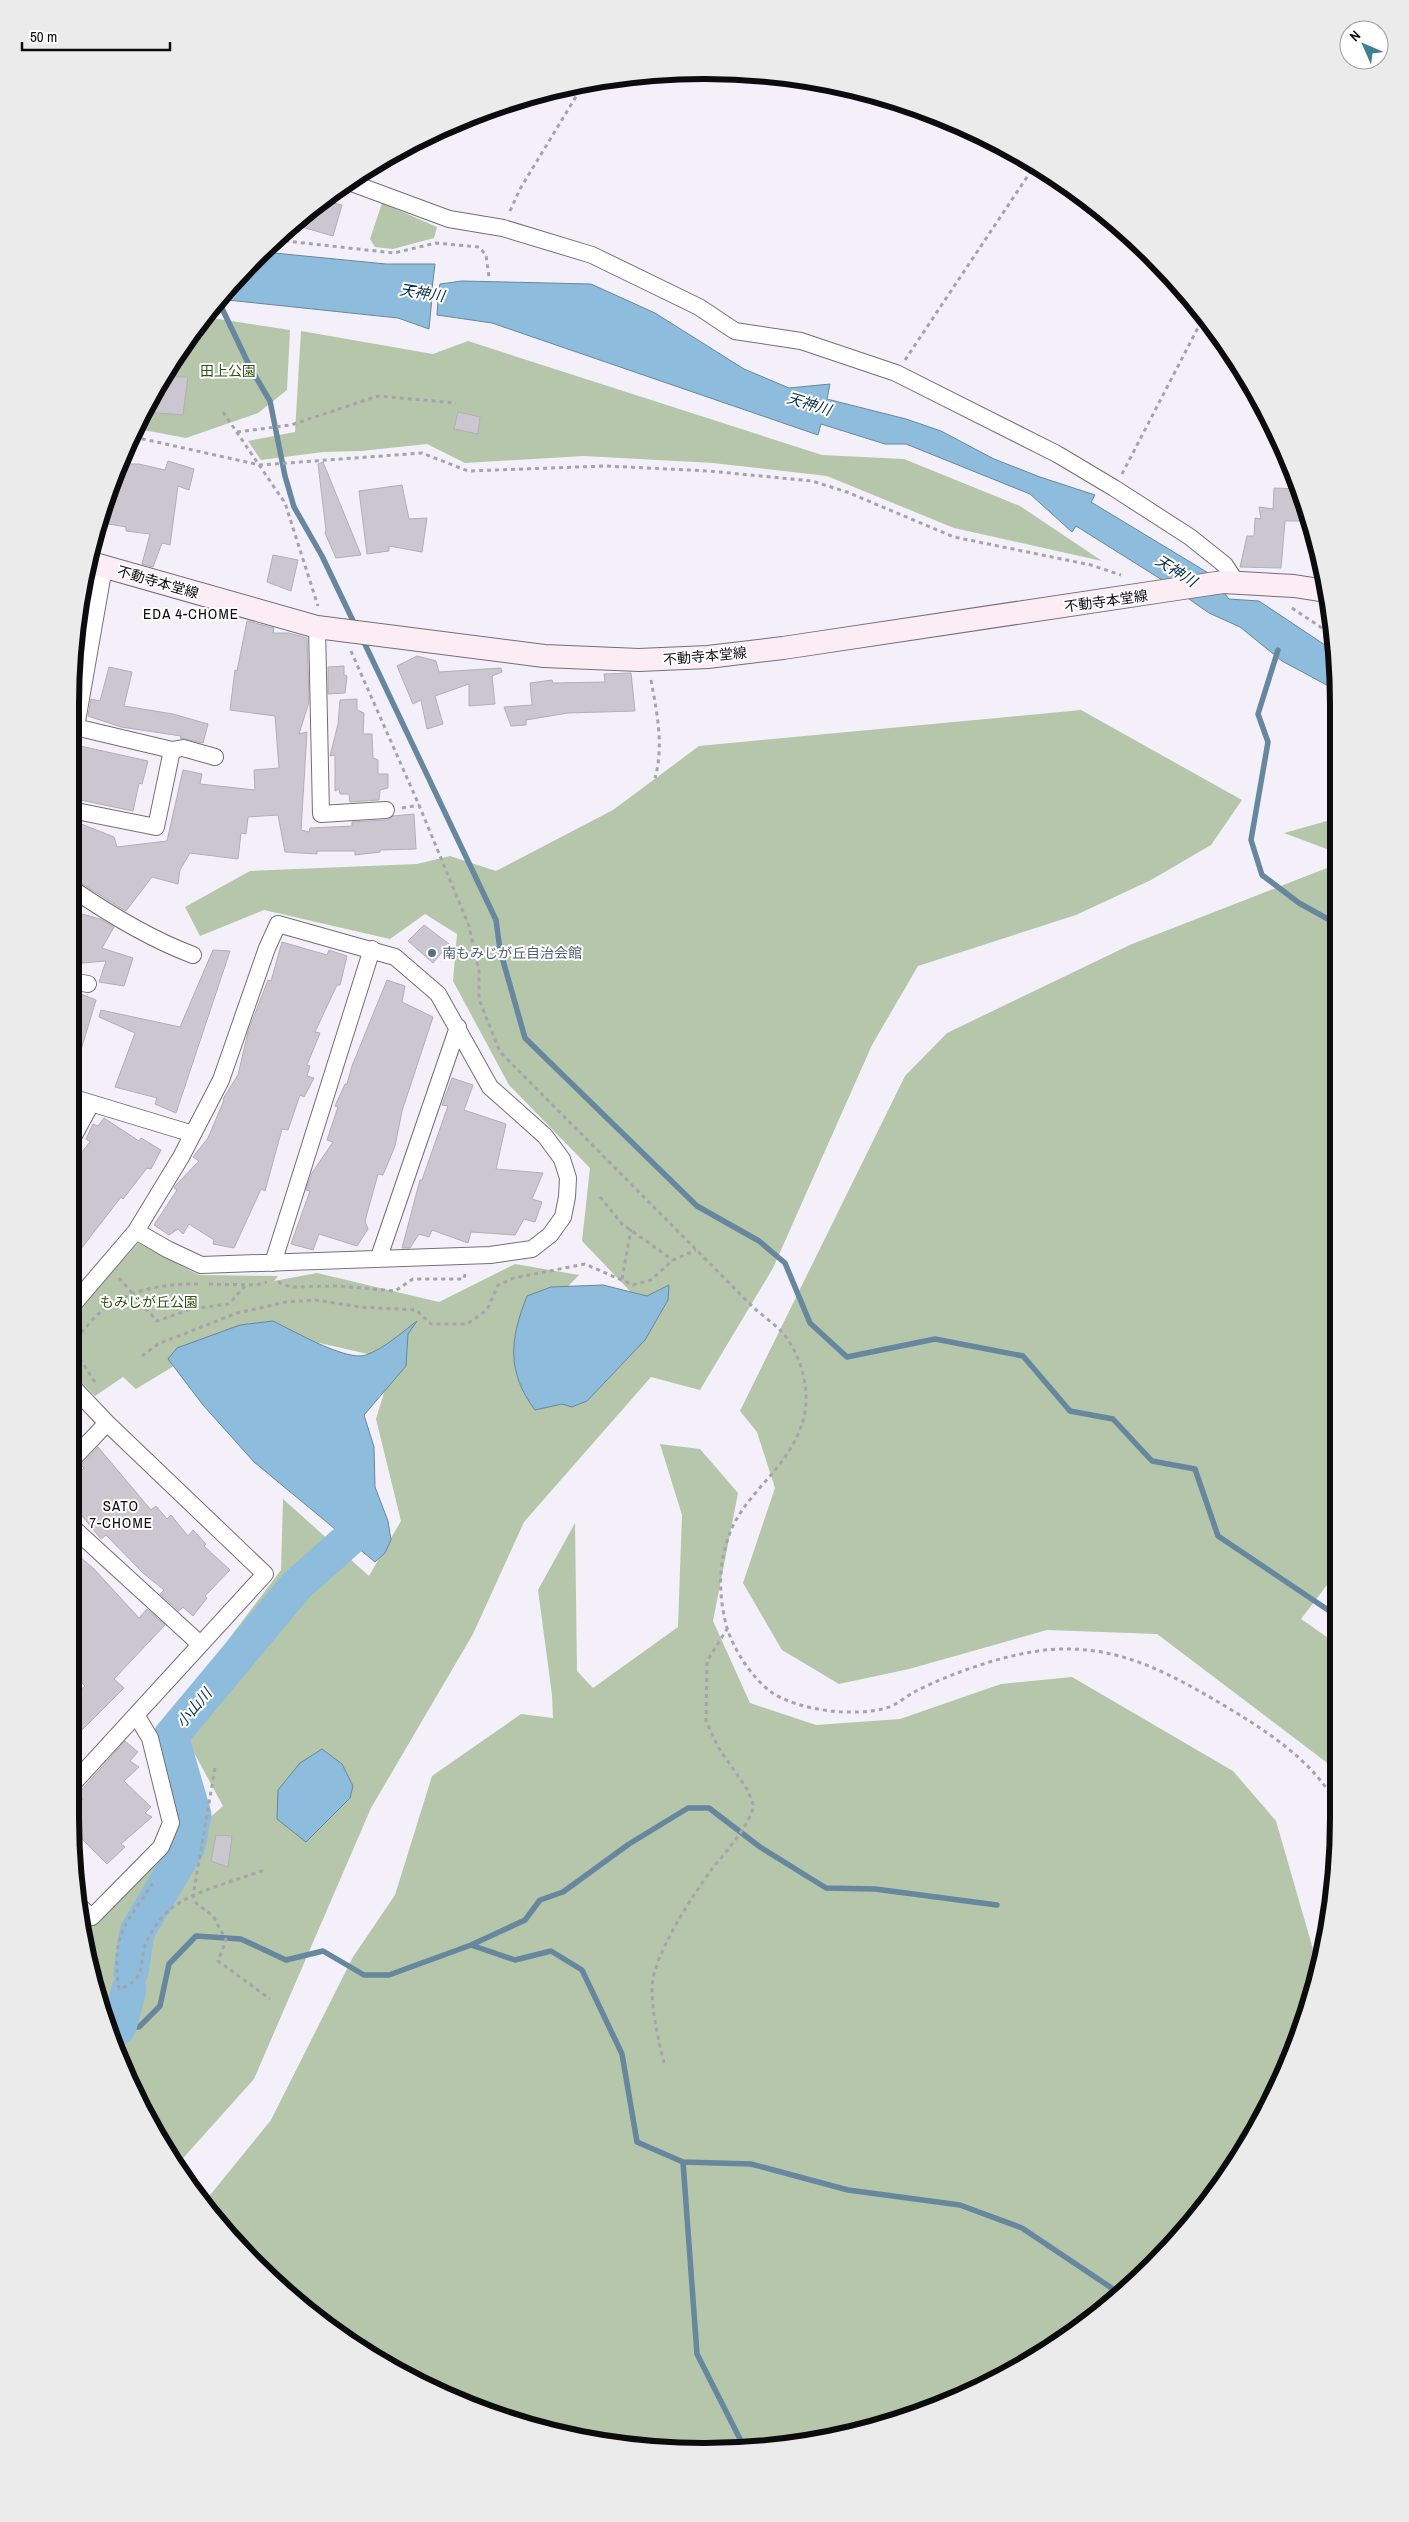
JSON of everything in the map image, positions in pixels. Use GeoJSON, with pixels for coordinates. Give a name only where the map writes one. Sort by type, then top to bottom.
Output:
{"type":"FeatureCollection","features":[{"type":"Feature","properties":{"kind":"main road","name":"不動寺本堂線"},"geometry":{"type":"LineString","coordinates":[[96,565],[328,628],[544,656],[647,660],[708,657],[783,648],[1229,582],[1270,584],[1319,590]]}},
{"type":"Feature","properties":{"kind":"street"},"geometry":{"type":"LineString","coordinates":[[356,185],[449,219],[503,228],[592,255],[699,307],[735,331],[801,341],[896,373],[1057,454],[1114,488],[1225,564],[1229,582]]}},
{"type":"Feature","properties":{"kind":"street"},"geometry":{"type":"LineString","coordinates":[[79,686],[96,565]]}},
{"type":"Feature","properties":{"kind":"street"},"geometry":{"type":"LineString","coordinates":[[328,628],[321,814],[386,810]]}},
{"type":"Feature","properties":{"kind":"street"},"geometry":{"type":"LineString","coordinates":[[79,727],[172,750],[183,748],[215,757]]}},
{"type":"Feature","properties":{"kind":"street"},"geometry":{"type":"LineString","coordinates":[[79,812],[156,827],[172,750]]}},
{"type":"Feature","properties":{"kind":"street"},"geometry":{"type":"LineString","coordinates":[[79,893],[101,908],[174,948],[193,955]]}},
{"type":"Feature","properties":{"kind":"street"},"geometry":{"type":"LineString","coordinates":[[79,1297],[136,1231],[193,1134],[221,1080],[267,948],[278,924],[395,957],[438,994],[490,1087],[545,1136],[562,1159],[568,1178],[562,1217],[550,1235],[532,1249],[468,1255],[201,1264],[167,1249],[136,1231]]}},
{"type":"Feature","properties":{"kind":"street"},"geometry":{"type":"LineString","coordinates":[[273,1263],[372,949]]}},
{"type":"Feature","properties":{"kind":"street"},"geometry":{"type":"LineString","coordinates":[[79,982],[88,984]]}},
{"type":"Feature","properties":{"kind":"street"},"geometry":{"type":"LineString","coordinates":[[380,1257],[458,1027]]}},
{"type":"Feature","properties":{"kind":"street"},"geometry":{"type":"LineString","coordinates":[[79,1100],[193,1134]]}},
{"type":"Feature","properties":{"kind":"street"},"geometry":{"type":"LineString","coordinates":[[79,1126],[91,1104]]}},
{"type":"Feature","properties":{"kind":"street"},"geometry":{"type":"LineString","coordinates":[[79,1395],[265,1574],[79,1777]]}},
{"type":"Feature","properties":{"kind":"street"},"geometry":{"type":"LineString","coordinates":[[79,1453],[107,1423]]}},
{"type":"Feature","properties":{"kind":"street"},"geometry":{"type":"LineString","coordinates":[[79,1533],[200,1644]]}},
{"type":"Feature","properties":{"kind":"street"},"geometry":{"type":"LineString","coordinates":[[86,1912],[92,1917],[161,1847],[171,1823],[150,1738],[136,1716]]}},
{"type":"Feature","properties":{"kind":"path"},"geometry":{"type":"LineString","coordinates":[[503,228],[520,189],[578,92]]}},
{"type":"Feature","properties":{"kind":"path"},"geometry":{"type":"LineString","coordinates":[[896,373],[1031,171]]}},
{"type":"Feature","properties":{"kind":"path"},"geometry":{"type":"LineString","coordinates":[[285,241],[394,254],[436,243],[479,247],[486,255],[489,277]]}},
{"type":"Feature","properties":{"kind":"path"},"geometry":{"type":"LineString","coordinates":[[1114,488],[1200,323]]}},
{"type":"Feature","properties":{"kind":"path"},"geometry":{"type":"LineString","coordinates":[[237,432],[291,425],[378,396],[456,403]]}},
{"type":"Feature","properties":{"kind":"path"},"geometry":{"type":"LineString","coordinates":[[223,412],[285,503],[328,628],[419,805],[470,926],[479,971],[479,999],[500,1052],[753,1307],[782,1332],[796,1352],[807,1385],[807,1407],[798,1434],[779,1466],[744,1506],[731,1529],[723,1556],[719,1594],[727,1628],[735,1647],[768,1690],[784,1700],[803,1706],[851,1712],[868,1712],[890,1707],[915,1692],[1000,1658],[1067,1648],[1130,1657],[1167,1672],[1234,1712],[1282,1744],[1308,1764],[1330,1792]]}},
{"type":"Feature","properties":{"kind":"path"},"geometry":{"type":"LineString","coordinates":[[138,439],[260,465],[422,452],[468,471],[606,466],[709,471],[812,482],[847,492],[954,537],[1091,565],[1121,575],[1140,596]]}},
{"type":"Feature","properties":{"kind":"path"},"geometry":{"type":"LineString","coordinates":[[1270,584],[1283,601],[1326,630]]}},
{"type":"Feature","properties":{"kind":"path"},"geometry":{"type":"LineString","coordinates":[[647,660],[657,715],[661,758],[656,778]]}},
{"type":"Feature","properties":{"kind":"path"},"geometry":{"type":"LineString","coordinates":[[600,1197],[622,1224],[673,1260]]}},
{"type":"Feature","properties":{"kind":"path"},"geometry":{"type":"LineString","coordinates":[[622,1279],[631,1229]]}},
{"type":"Feature","properties":{"kind":"path"},"geometry":{"type":"LineString","coordinates":[[142,1356],[158,1344],[237,1312],[286,1302],[316,1300],[360,1307],[416,1310],[432,1324],[468,1324],[487,1310],[498,1285],[514,1278],[585,1264],[634,1285],[650,1280],[673,1260],[696,1250]]}},
{"type":"Feature","properties":{"kind":"path"},"geometry":{"type":"LineString","coordinates":[[79,1336],[95,1315],[120,1298],[133,1293],[178,1283],[245,1286],[266,1282],[281,1282],[291,1287],[340,1286],[395,1291],[413,1279],[464,1279],[468,1255]]}},
{"type":"Feature","properties":{"kind":"path"},"geometry":{"type":"LineString","coordinates":[[106,1265],[157,1321],[191,1309],[229,1304],[245,1286]]}},
{"type":"Feature","properties":{"kind":"path"},"geometry":{"type":"LineString","coordinates":[[79,1358],[97,1386],[83,1399]]}},
{"type":"Feature","properties":{"kind":"path"},"geometry":{"type":"LineString","coordinates":[[664,2063],[655,2024],[652,1985],[665,1944],[708,1875],[749,1821],[754,1806],[747,1789],[718,1747],[706,1721],[707,1661],[727,1628]]}},
{"type":"Feature","properties":{"kind":"path"},"geometry":{"type":"LineString","coordinates":[[215,1768],[193,1896],[196,1903],[213,1916],[226,1940],[218,1961],[270,1999]]}},
{"type":"Feature","properties":{"kind":"path"},"geometry":{"type":"LineString","coordinates":[[156,1879],[125,1922],[117,1946],[116,1967],[119,1989],[137,1979],[143,1964],[146,1943],[168,1911],[193,1896],[264,1870]]}},
{"type":"Feature","properties":{"kind":"green space"},"geometry":{"type":"Polygon","coordinates":[[[382,203],[437,227],[434,238],[393,249],[375,247],[370,239],[382,203]]]}},
{"type":"Feature","properties":{"kind":"green space","name":"田上公園"},"geometry":{"type":"Polygon","coordinates":[[[213,318],[290,330],[287,390],[258,413],[186,438],[142,430],[184,357],[213,318]]]}},
{"type":"Feature","properties":{"kind":"green space"},"geometry":{"type":"Polygon","coordinates":[[[301,331],[433,354],[468,341],[822,455],[904,459],[1020,506],[1102,561],[954,528],[827,476],[713,463],[584,456],[465,463],[427,444],[361,451],[323,452],[261,460],[248,441],[295,432],[301,331]]]}},
{"type":"Feature","properties":{"kind":"green space","name":"もみじが丘公園"},"geometry":{"type":"Polygon","coordinates":[[[1081,710],[1242,800],[1211,845],[1151,880],[1076,915],[918,966],[872,1045],[773,1268],[700,1390],[651,1377],[524,1522],[473,1634],[371,1808],[254,2079],[181,2160],[143,2094],[126,2057],[100,1979],[88,1925],[223,1806],[186,1738],[185,1697],[281,1570],[283,1499],[369,1576],[401,1521],[376,1419],[394,1360],[267,1331],[192,1355],[136,1389],[123,1377],[95,1396],[79,1380],[79,1310],[138,1243],[199,1275],[278,1276],[274,1281],[317,1273],[439,1302],[515,1264],[579,1275],[538,1318],[650,1312],[582,1241],[590,1168],[509,1085],[453,981],[457,934],[425,914],[390,939],[264,910],[200,936],[185,907],[250,871],[417,864],[450,856],[496,871],[613,810],[699,746],[1081,710]]]}},
{"type":"Feature","properties":{"kind":"green space"},"geometry":{"type":"Polygon","coordinates":[[[1330,820],[1330,850],[1284,833],[1330,820]]]}},
{"type":"Feature","properties":{"kind":"green space"},"geometry":{"type":"Polygon","coordinates":[[[1330,858],[1330,1581],[1301,1619],[1330,1639],[1330,1769],[1326,1762],[1157,1634],[1047,1630],[909,1669],[839,1684],[782,1650],[743,1583],[775,1488],[757,1432],[740,1411],[905,1076],[947,1033],[1132,944],[1327,868],[1330,858]]]}},
{"type":"Feature","properties":{"kind":"green space"},"geometry":{"type":"Polygon","coordinates":[[[660,1444],[700,1449],[738,1493],[713,1621],[750,1703],[816,1725],[900,1719],[1001,1684],[1072,1677],[1233,1771],[1276,1821],[1315,1955],[1297,2019],[1283,2057],[1266,2094],[1246,2130],[1225,2165],[1175,2230],[1117,2288],[1052,2338],[981,2379],[944,2396],[866,2422],[786,2438],[745,2442],[664,2442],[623,2438],[543,2422],[465,2396],[428,2379],[392,2359],[357,2338],[324,2314],[262,2260],[208,2198],[271,2120],[353,1957],[395,1895],[432,1776],[521,1714],[553,1718],[552,1695],[538,1590],[575,1523],[577,1671],[593,1688],[678,1627],[682,1515],[660,1444]]]}},
{"type":"Feature","properties":{"kind":"water","name":"天神川"},"geometry":{"type":"Polygon","coordinates":[[[272,253],[386,264],[435,264],[432,289],[439,289],[440,284],[462,281],[591,284],[655,313],[744,369],[789,388],[830,384],[827,399],[906,419],[941,431],[994,459],[1040,477],[1095,495],[1091,502],[1210,574],[1229,599],[1259,601],[1327,647],[1330,687],[1282,661],[1240,627],[1209,613],[1159,578],[1076,526],[1072,532],[1030,494],[906,444],[885,444],[821,424],[818,435],[492,323],[437,315],[438,300],[432,298],[429,329],[398,318],[227,300],[272,253]]]}},
{"type":"Feature","properties":{"kind":"water"},"geometry":{"type":"Polygon","coordinates":[[[603,1285],[647,1296],[669,1285],[668,1300],[645,1340],[587,1401],[572,1407],[562,1404],[535,1410],[519,1382],[514,1354],[517,1326],[527,1296],[551,1287],[603,1285]]]}},
{"type":"Feature","properties":{"kind":"water"},"geometry":{"type":"Polygon","coordinates":[[[273,1321],[333,1350],[357,1356],[366,1355],[380,1348],[417,1321],[408,1334],[406,1366],[364,1415],[374,1447],[375,1487],[388,1521],[391,1540],[385,1553],[375,1562],[254,1462],[203,1405],[168,1359],[177,1348],[240,1325],[273,1321]]]}},
{"type":"Feature","properties":{"kind":"water"},"geometry":{"type":"Polygon","coordinates":[[[322,1749],[342,1764],[353,1786],[350,1798],[306,1842],[277,1819],[278,1790],[300,1763],[322,1749]]]}},
{"type":"Feature","properties":{"kind":"building"},"geometry":{"type":"Polygon","coordinates":[[[332,203],[342,205],[333,236],[302,227],[332,203]]]}},
{"type":"Feature","properties":{"kind":"building"},"geometry":{"type":"Polygon","coordinates":[[[172,377],[188,377],[183,415],[152,413],[172,377]]]}},
{"type":"Feature","properties":{"kind":"building"},"geometry":{"type":"Polygon","coordinates":[[[458,412],[480,417],[478,434],[454,429],[458,412]]]}},
{"type":"Feature","properties":{"kind":"building"},"geometry":{"type":"Polygon","coordinates":[[[168,461],[194,469],[189,490],[178,486],[170,545],[162,543],[153,567],[142,564],[150,534],[126,531],[126,527],[106,523],[126,464],[139,464],[165,470],[168,461]]]}},
{"type":"Feature","properties":{"kind":"building"},"geometry":{"type":"Polygon","coordinates":[[[323,462],[361,555],[336,558],[325,533],[318,464],[323,462]]]}},
{"type":"Feature","properties":{"kind":"building"},"geometry":{"type":"Polygon","coordinates":[[[402,485],[409,519],[427,518],[422,552],[389,546],[389,551],[367,554],[359,491],[402,485]]]}},
{"type":"Feature","properties":{"kind":"building"},"geometry":{"type":"Polygon","coordinates":[[[1274,488],[1292,489],[1302,521],[1285,521],[1281,568],[1240,567],[1247,536],[1254,536],[1255,518],[1261,519],[1259,507],[1273,509],[1274,488]]]}},
{"type":"Feature","properties":{"kind":"building"},"geometry":{"type":"Polygon","coordinates":[[[273,555],[298,560],[291,591],[267,582],[273,555]]]}},
{"type":"Feature","properties":{"kind":"building"},"geometry":{"type":"Polygon","coordinates":[[[247,621],[274,628],[273,633],[289,633],[307,638],[309,702],[299,734],[307,732],[301,830],[309,832],[310,828],[352,826],[352,822],[387,820],[393,816],[414,814],[416,849],[380,850],[380,852],[355,855],[355,851],[317,851],[317,854],[285,852],[278,815],[248,817],[246,834],[241,833],[238,859],[190,853],[180,870],[178,884],[152,877],[126,911],[79,882],[79,823],[114,837],[117,847],[167,841],[183,770],[202,774],[200,784],[255,790],[254,770],[279,768],[275,716],[230,710],[235,670],[237,671],[247,621]]]}},
{"type":"Feature","properties":{"kind":"building"},"geometry":{"type":"Polygon","coordinates":[[[417,656],[436,661],[439,672],[501,668],[502,672],[492,676],[495,704],[469,706],[469,684],[435,696],[443,724],[427,729],[421,700],[413,704],[397,666],[417,656]]]}},
{"type":"Feature","properties":{"kind":"building"},"geometry":{"type":"Polygon","coordinates":[[[344,666],[344,675],[347,676],[345,693],[328,694],[328,667],[344,666]]]}},
{"type":"Feature","properties":{"kind":"building"},"geometry":{"type":"Polygon","coordinates":[[[109,667],[132,672],[124,706],[173,714],[208,724],[203,743],[180,738],[181,736],[121,727],[88,716],[91,699],[100,701],[109,667]]]}},
{"type":"Feature","properties":{"kind":"building"},"geometry":{"type":"Polygon","coordinates":[[[631,673],[635,711],[568,713],[526,720],[526,725],[511,726],[504,707],[532,705],[530,683],[552,680],[553,683],[605,682],[604,674],[631,673]]]}},
{"type":"Feature","properties":{"kind":"building"},"geometry":{"type":"Polygon","coordinates":[[[357,699],[357,710],[364,713],[363,734],[372,734],[373,758],[378,760],[378,774],[388,774],[388,788],[380,790],[379,800],[350,802],[349,794],[340,794],[339,789],[335,791],[335,755],[330,756],[338,724],[340,700],[357,699]]]}},
{"type":"Feature","properties":{"kind":"building"},"geometry":{"type":"Polygon","coordinates":[[[79,746],[148,761],[142,784],[139,783],[133,811],[79,800],[79,746]]]}},
{"type":"Feature","properties":{"kind":"building"},"geometry":{"type":"Polygon","coordinates":[[[79,913],[100,919],[114,927],[102,948],[133,958],[124,986],[99,982],[106,961],[79,963],[79,913]]]}},
{"type":"Feature","properties":{"kind":"building","name":"南もみじが丘自治会館"},"geometry":{"type":"Polygon","coordinates":[[[424,925],[449,944],[433,963],[408,941],[424,925]]]}},
{"type":"Feature","properties":{"kind":"building"},"geometry":{"type":"Polygon","coordinates":[[[282,942],[327,955],[329,950],[347,956],[340,985],[337,985],[315,1032],[320,1033],[307,1065],[310,1066],[307,1076],[314,1078],[304,1097],[300,1095],[288,1130],[282,1129],[265,1191],[261,1189],[234,1248],[213,1244],[214,1240],[189,1224],[183,1234],[178,1229],[169,1235],[154,1225],[177,1190],[174,1188],[176,1185],[199,1161],[193,1157],[208,1138],[223,1099],[238,1075],[248,1032],[268,980],[271,981],[282,942]]]}},
{"type":"Feature","properties":{"kind":"building"},"geometry":{"type":"Polygon","coordinates":[[[213,950],[230,951],[176,1113],[155,1104],[157,1098],[115,1087],[135,1033],[99,1017],[101,1010],[180,1027],[213,950]]]}},
{"type":"Feature","properties":{"kind":"building"},"geometry":{"type":"Polygon","coordinates":[[[387,980],[405,986],[402,1002],[433,1017],[402,1111],[395,1146],[383,1175],[378,1174],[365,1221],[368,1229],[357,1246],[319,1234],[313,1250],[291,1244],[310,1191],[306,1190],[312,1173],[333,1142],[327,1140],[338,1107],[335,1106],[345,1084],[347,1084],[352,1066],[387,980]]]}},
{"type":"Feature","properties":{"kind":"building"},"geometry":{"type":"Polygon","coordinates":[[[79,993],[96,1000],[79,1057],[79,993]]]}},
{"type":"Feature","properties":{"kind":"building"},"geometry":{"type":"Polygon","coordinates":[[[452,1078],[473,1085],[464,1110],[506,1124],[496,1169],[543,1173],[532,1199],[542,1202],[535,1222],[524,1219],[515,1235],[471,1232],[468,1243],[432,1230],[429,1237],[419,1234],[410,1248],[402,1248],[420,1180],[422,1180],[448,1106],[442,1105],[452,1078]]]}},
{"type":"Feature","properties":{"kind":"building"},"geometry":{"type":"Polygon","coordinates":[[[104,1118],[139,1141],[141,1138],[161,1150],[151,1169],[147,1168],[123,1199],[121,1197],[79,1252],[79,1155],[90,1142],[86,1139],[93,1124],[98,1126],[104,1118]]]}},
{"type":"Feature","properties":{"kind":"building"},"geometry":{"type":"Polygon","coordinates":[[[98,1447],[151,1510],[156,1506],[167,1519],[171,1515],[188,1536],[193,1530],[206,1544],[204,1546],[230,1570],[205,1596],[207,1598],[193,1616],[183,1607],[179,1611],[160,1594],[164,1590],[143,1573],[106,1535],[101,1539],[79,1512],[79,1473],[84,1468],[81,1465],[98,1447]]]}},
{"type":"Feature","properties":{"kind":"building"},"geometry":{"type":"Polygon","coordinates":[[[79,1556],[94,1569],[139,1618],[147,1609],[165,1625],[114,1679],[124,1688],[79,1733],[79,1691],[85,1686],[79,1680],[79,1556]]]}},
{"type":"Feature","properties":{"kind":"building"},"geometry":{"type":"Polygon","coordinates":[[[125,1741],[138,1752],[130,1761],[139,1767],[124,1781],[151,1807],[145,1813],[152,1817],[121,1844],[125,1847],[107,1864],[79,1836],[79,1803],[83,1799],[79,1793],[125,1741]]]}},
{"type":"Feature","properties":{"kind":"building"},"geometry":{"type":"Polygon","coordinates":[[[216,1835],[232,1836],[228,1867],[211,1861],[216,1835]]]}},
{"type":"Feature","properties":{"kind":"waterway"},"geometry":{"type":"LineString","coordinates":[[222,307],[250,367],[270,401],[285,476],[294,507],[322,556],[355,625]]}},
{"type":"Feature","properties":{"kind":"waterway"},"geometry":{"type":"LineString","coordinates":[[362,638],[496,920],[500,950],[525,1038],[697,1206],[759,1241],[785,1263],[810,1323],[847,1357],[935,1339],[1023,1356],[1070,1411],[1113,1419],[1152,1461],[1195,1469],[1218,1536],[1330,1611]]}},
{"type":"Feature","properties":{"kind":"waterway"},"geometry":{"type":"LineString","coordinates":[[1278,650],[1258,714],[1268,742],[1251,840],[1262,875],[1299,903],[1330,920]]}},
{"type":"Feature","properties":{"kind":"waterway","name":"小山川"},"geometry":{"type":"LineString","coordinates":[[131,1972],[137,1932],[188,1846],[194,1815],[171,1736],[297,1585],[350,1538]]}},
{"type":"Feature","properties":{"kind":"waterway"},"geometry":{"type":"LineString","coordinates":[[119,2027],[139,2027],[160,2006],[169,1964],[196,1936],[241,1939],[286,1960],[323,1951],[364,1975],[389,1975],[471,1945],[525,1920],[540,1900],[563,1892],[629,1844],[688,1808],[709,1808],[760,1847],[826,1888],[875,1889],[997,1905]]}},
{"type":"Feature","properties":{"kind":"waterway"},"geometry":{"type":"LineString","coordinates":[[471,1945],[515,1960],[551,1951],[582,1970],[622,2054],[637,2142],[683,2162],[751,2164],[848,2190],[960,2205],[1022,2228],[1115,2290]]}},
{"type":"Feature","properties":{"kind":"waterway","name":"小山川"},"geometry":{"type":"LineString","coordinates":[[114,2025],[119,2027],[129,1989]]}},
{"type":"Feature","properties":{"kind":"waterway"},"geometry":{"type":"LineString","coordinates":[[683,2162],[697,2354],[742,2442]]}},
{"type":"Feature","properties":{"kind":"place","name":"南もみじが丘自治会館"},"geometry":{"type":"Point","coordinates":[432,953]}},
{"type":"Feature","properties":{"kind":"district","name":"EDA 4-CHOME"},"geometry":{"type":"Point","coordinates":[191,614]}},
{"type":"Feature","properties":{"kind":"district","name":"SATO 7-CHOME"},"geometry":{"type":"Point","coordinates":[121,1514]}}]}
